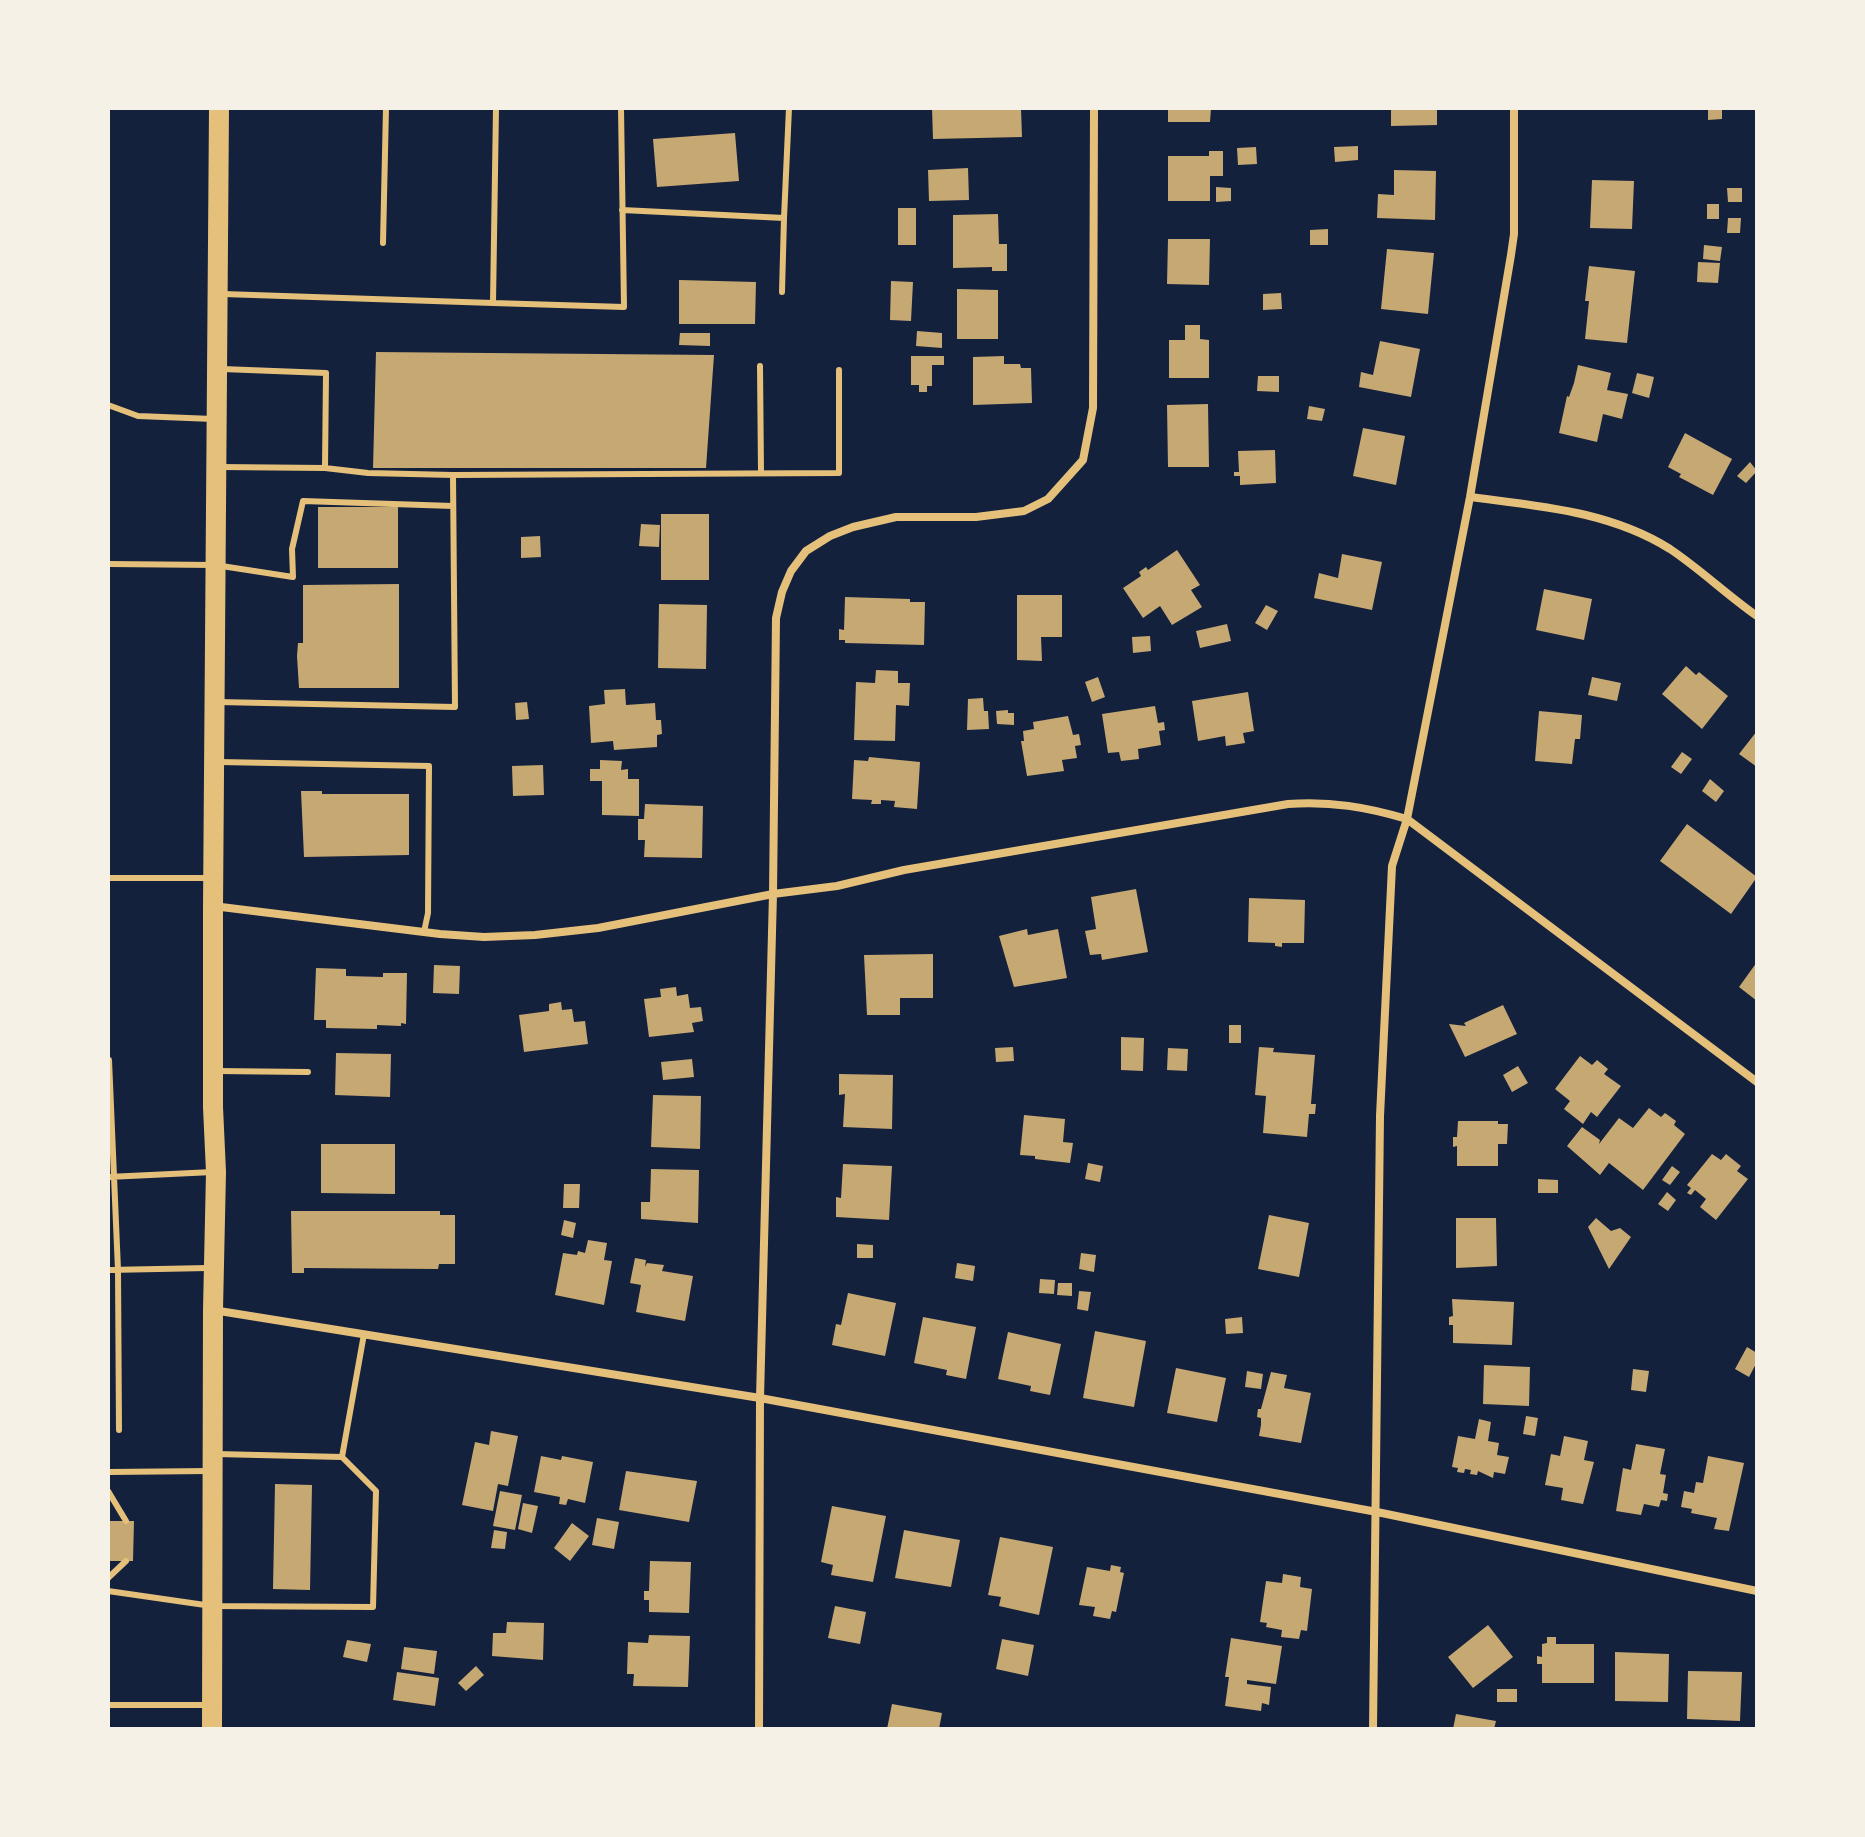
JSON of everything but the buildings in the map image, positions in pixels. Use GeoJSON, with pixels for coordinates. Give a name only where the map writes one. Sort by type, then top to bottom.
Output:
{"type":"FeatureCollection","features":[{"type":"Feature","properties":{"kind":"main road"},"geometry":{"type":"LineString","coordinates":[[212,1729],[216,1172],[213,878],[219,108]]}},
{"type":"Feature","properties":{"kind":"street"},"geometry":{"type":"LineString","coordinates":[[759,1729],[760,1398],[773,894],[776,618],[791,571],[806,551],[830,536],[896,517],[976,517],[1024,511],[1048,499],[1083,460],[1093,408],[1094,108]]}},
{"type":"Feature","properties":{"kind":"street"},"geometry":{"type":"LineString","coordinates":[[1373,1729],[1380,1116],[1392,866],[1407,819],[1470,497],[1514,234],[1514,108]]}},
{"type":"Feature","properties":{"kind":"street"},"geometry":{"type":"LineString","coordinates":[[1470,497],[1559,508],[1627,528],[1669,549],[1757,616]]}},
{"type":"Feature","properties":{"kind":"street"},"geometry":{"type":"LineString","coordinates":[[213,906],[424,932],[484,937],[535,935],[598,928],[773,894],[837,886],[904,870],[1288,804],[1342,803],[1407,819],[1757,1082]]}},
{"type":"Feature","properties":{"kind":"street"},"geometry":{"type":"LineString","coordinates":[[213,1310],[760,1398],[1377,1512],[1757,1591]]}},
{"type":"Feature","properties":{"kind":"lane"},"geometry":{"type":"LineString","coordinates":[[383,243],[386,108]]}},
{"type":"Feature","properties":{"kind":"lane"},"geometry":{"type":"LineString","coordinates":[[493,303],[496,108]]}},
{"type":"Feature","properties":{"kind":"lane"},"geometry":{"type":"LineString","coordinates":[[217,293],[624,307],[621,108]]}},
{"type":"Feature","properties":{"kind":"lane"},"geometry":{"type":"LineString","coordinates":[[782,292],[789,108]]}},
{"type":"Feature","properties":{"kind":"lane"},"geometry":{"type":"LineString","coordinates":[[622,210],[784,218]]}},
{"type":"Feature","properties":{"kind":"lane"},"geometry":{"type":"LineString","coordinates":[[760,366],[761,472]]}},
{"type":"Feature","properties":{"kind":"lane"},"geometry":{"type":"LineString","coordinates":[[217,369],[326,373],[325,468]]}},
{"type":"Feature","properties":{"kind":"lane"},"geometry":{"type":"LineString","coordinates":[[216,467],[325,468],[368,473],[453,475],[839,473],[839,370]]}},
{"type":"Feature","properties":{"kind":"lane"},"geometry":{"type":"LineString","coordinates":[[108,405],[138,416],[217,419]]}},
{"type":"Feature","properties":{"kind":"lane"},"geometry":{"type":"LineString","coordinates":[[214,702],[455,707],[453,475]]}},
{"type":"Feature","properties":{"kind":"lane"},"geometry":{"type":"LineString","coordinates":[[108,564],[215,565],[293,577],[292,549],[303,501],[453,506]]}},
{"type":"Feature","properties":{"kind":"lane"},"geometry":{"type":"LineString","coordinates":[[214,762],[429,766],[428,913],[424,932]]}},
{"type":"Feature","properties":{"kind":"lane"},"geometry":{"type":"LineString","coordinates":[[108,878],[213,878]]}},
{"type":"Feature","properties":{"kind":"lane"},"geometry":{"type":"LineString","coordinates":[[109,1060],[111,1177],[118,1270],[119,1430]]}},
{"type":"Feature","properties":{"kind":"lane"},"geometry":{"type":"LineString","coordinates":[[213,1071],[308,1072]]}},
{"type":"Feature","properties":{"kind":"lane"},"geometry":{"type":"LineString","coordinates":[[111,1177],[216,1172]]}},
{"type":"Feature","properties":{"kind":"lane"},"geometry":{"type":"LineString","coordinates":[[108,1270],[214,1268]]}},
{"type":"Feature","properties":{"kind":"lane"},"geometry":{"type":"LineString","coordinates":[[342,1457],[364,1334]]}},
{"type":"Feature","properties":{"kind":"lane"},"geometry":{"type":"LineString","coordinates":[[108,1472],[212,1462],[342,1457],[376,1491],[373,1607],[212,1606],[108,1591]]}},
{"type":"Feature","properties":{"kind":"lane"},"geometry":{"type":"LineString","coordinates":[[108,1491],[126,1521]]}},
{"type":"Feature","properties":{"kind":"lane"},"geometry":{"type":"LineString","coordinates":[[108,1578],[126,1561]]}},
{"type":"Feature","properties":{"kind":"lane"},"geometry":{"type":"LineString","coordinates":[[108,1705],[212,1705]]}}]}
